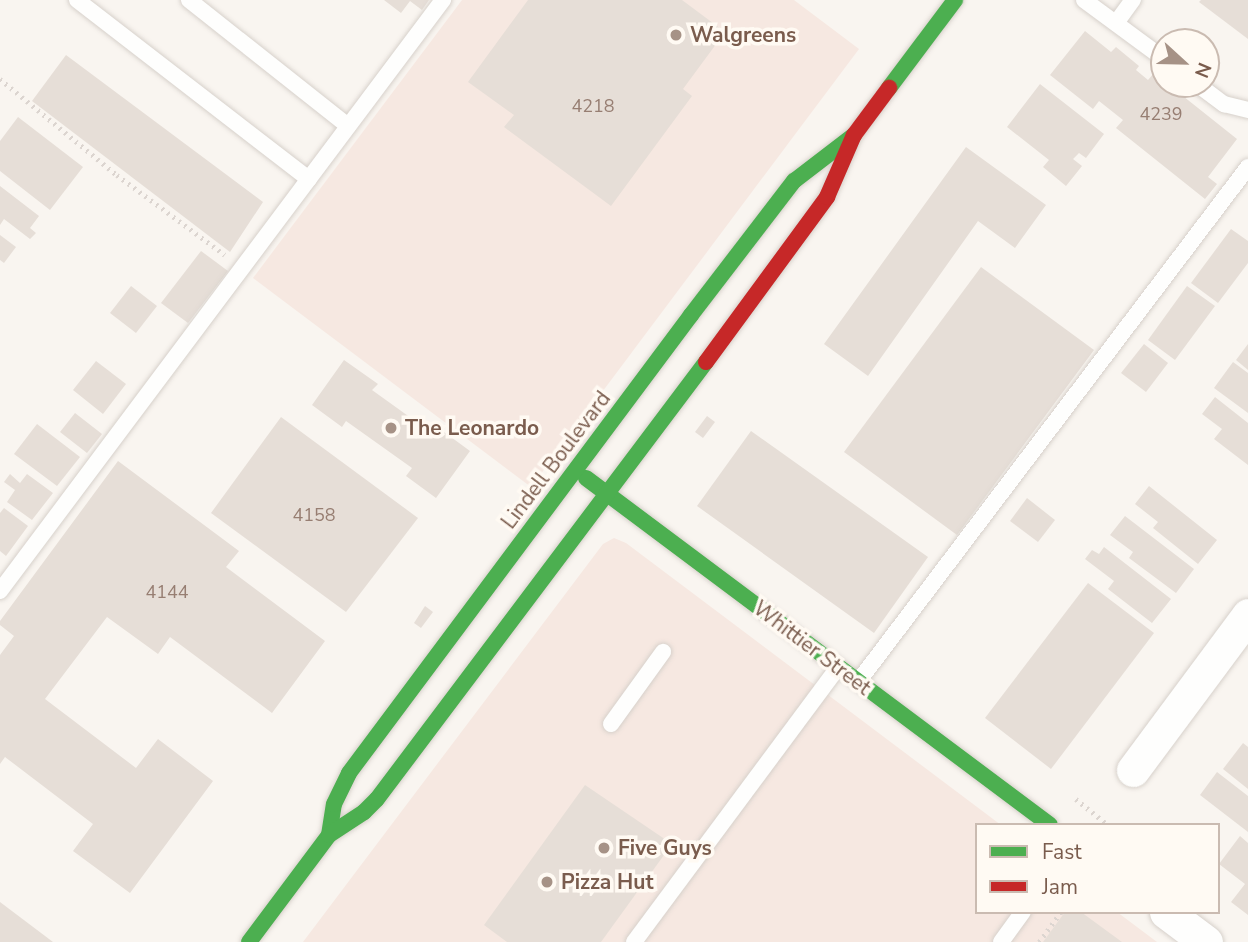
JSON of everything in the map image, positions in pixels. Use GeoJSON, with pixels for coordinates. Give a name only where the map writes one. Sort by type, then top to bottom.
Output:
{"type":"FeatureCollection","features":[{"type":"Feature","properties":{"kind":"main road","name":"Lindell Boulevard"},"geometry":{"type":"LineString","coordinates":[[249,942],[329,835],[357,817],[377,799],[607,494],[811,221],[827,197],[854,135],[955,0]]}},
{"type":"Feature","properties":{"kind":"main road","name":"Lindell Boulevard"},"geometry":{"type":"LineString","coordinates":[[329,835],[334,803],[349,773],[778,199],[813,164],[854,135]]}},
{"type":"Feature","properties":{"kind":"main road","name":"Whittier Street"},"geometry":{"type":"LineString","coordinates":[[575,471],[1046,823]]}},
{"type":"Feature","properties":{"kind":"street"},"geometry":{"type":"LineString","coordinates":[[1133,771],[1248,615]]}},
{"type":"Feature","properties":{"kind":"street"},"geometry":{"type":"LineString","coordinates":[[1169,914],[1206,942]]}},
{"type":"Feature","properties":{"kind":"lane"},"geometry":{"type":"LineString","coordinates":[[189,0],[348,127]]}},
{"type":"Feature","properties":{"kind":"lane"},"geometry":{"type":"LineString","coordinates":[[0,591],[443,0]]}},
{"type":"Feature","properties":{"kind":"lane"},"geometry":{"type":"LineString","coordinates":[[1084,0],[1150,48]]}},
{"type":"Feature","properties":{"kind":"lane"},"geometry":{"type":"LineString","coordinates":[[1116,23],[1133,0]]}},
{"type":"Feature","properties":{"kind":"lane"},"geometry":{"type":"LineString","coordinates":[[86,2],[309,178]]}},
{"type":"Feature","properties":{"kind":"lane"},"geometry":{"type":"LineString","coordinates":[[1216,98],[1224,104],[1248,110]]}},
{"type":"Feature","properties":{"kind":"lane"},"geometry":{"type":"LineString","coordinates":[[858,682],[1248,167]]}},
{"type":"Feature","properties":{"kind":"lane"},"geometry":{"type":"LineString","coordinates":[[611,724],[663,652]]}},
{"type":"Feature","properties":{"kind":"lane"},"geometry":{"type":"LineString","coordinates":[[634,942],[838,667]]}},
{"type":"Feature","properties":{"kind":"lane"},"geometry":{"type":"LineString","coordinates":[[1001,942],[1022,914]]}},
{"type":"Feature","properties":{"kind":"path"},"geometry":{"type":"LineString","coordinates":[[0,79],[117,175],[242,268]]}},
{"type":"Feature","properties":{"kind":"path"},"geometry":{"type":"LineString","coordinates":[[1069,794],[1105,823]]}},
{"type":"Feature","properties":{"kind":"path"},"geometry":{"type":"LineString","coordinates":[[1039,942],[1060,914]]}},
{"type":"Feature","properties":{"kind":"shaded area"},"geometry":{"type":"Polygon","coordinates":[[[462,0],[794,0],[859,49],[531,487],[253,278],[462,0]]]}},
{"type":"Feature","properties":{"kind":"shaded area"},"geometry":{"type":"Polygon","coordinates":[[[614,538],[626,543],[998,823],[975,823],[975,914],[1120,914],[1157,942],[303,942],[603,544],[614,538]]]}},
{"type":"Feature","properties":{"kind":"building"},"geometry":{"type":"Polygon","coordinates":[[[384,0],[429,0],[422,10],[410,1],[401,13],[384,0]]]}},
{"type":"Feature","properties":{"kind":"building","name":"Walgreens"},"geometry":{"type":"Polygon","coordinates":[[[528,0],[682,0],[725,32],[683,89],[692,96],[611,206],[504,127],[514,115],[468,82],[528,0]]]}},
{"type":"Feature","properties":{"kind":"building"},"geometry":{"type":"Polygon","coordinates":[[[1248,0],[1248,39],[1199,2],[1248,0]]]}},
{"type":"Feature","properties":{"kind":"building"},"geometry":{"type":"Polygon","coordinates":[[[1085,31],[1111,52],[1116,47],[1139,66],[1136,70],[1148,80],[1150,78],[1150,98],[1185,98],[1237,139],[1208,177],[1217,184],[1205,199],[1116,128],[1123,120],[1099,101],[1093,109],[1050,75],[1085,31]]]}},
{"type":"Feature","properties":{"kind":"building"},"geometry":{"type":"Polygon","coordinates":[[[66,55],[263,202],[230,252],[32,101],[66,55]]]}},
{"type":"Feature","properties":{"kind":"building"},"geometry":{"type":"Polygon","coordinates":[[[1040,84],[1104,134],[1086,158],[1079,153],[1073,159],[1082,166],[1066,186],[1043,167],[1049,160],[1007,127],[1040,84]]]}},
{"type":"Feature","properties":{"kind":"building"},"geometry":{"type":"Polygon","coordinates":[[[18,117],[83,167],[50,210],[0,171],[0,141],[18,117]]]}},
{"type":"Feature","properties":{"kind":"building"},"geometry":{"type":"Polygon","coordinates":[[[966,147],[1046,205],[1015,248],[978,221],[868,376],[824,344],[966,147]]]}},
{"type":"Feature","properties":{"kind":"building"},"geometry":{"type":"Polygon","coordinates":[[[0,186],[39,216],[30,228],[36,233],[30,239],[4,219],[0,225],[0,186]]]}},
{"type":"Feature","properties":{"kind":"building"},"geometry":{"type":"Polygon","coordinates":[[[1231,229],[1248,241],[1248,263],[1218,303],[1191,283],[1231,229]]]}},
{"type":"Feature","properties":{"kind":"building"},"geometry":{"type":"Polygon","coordinates":[[[0,235],[16,247],[4,263],[0,260],[0,235]]]}},
{"type":"Feature","properties":{"kind":"building"},"geometry":{"type":"Polygon","coordinates":[[[201,251],[228,271],[188,323],[161,303],[201,251]]]}},
{"type":"Feature","properties":{"kind":"building"},"geometry":{"type":"Polygon","coordinates":[[[981,267],[1094,350],[957,535],[844,452],[981,267]]]}},
{"type":"Feature","properties":{"kind":"building"},"geometry":{"type":"Polygon","coordinates":[[[131,286],[157,306],[136,333],[110,313],[131,286]]]}},
{"type":"Feature","properties":{"kind":"building"},"geometry":{"type":"Polygon","coordinates":[[[1187,286],[1215,306],[1175,360],[1148,340],[1187,286]]]}},
{"type":"Feature","properties":{"kind":"building"},"geometry":{"type":"Polygon","coordinates":[[[1144,344],[1168,363],[1146,392],[1121,373],[1144,344]]]}},
{"type":"Feature","properties":{"kind":"building"},"geometry":{"type":"Polygon","coordinates":[[[1248,344],[1248,370],[1236,360],[1248,344]]]}},
{"type":"Feature","properties":{"kind":"building","name":"The Leonardo"},"geometry":{"type":"Polygon","coordinates":[[[344,360],[378,384],[372,390],[436,436],[440,429],[470,451],[436,498],[406,476],[412,468],[346,421],[342,427],[312,405],[344,360]]]}},
{"type":"Feature","properties":{"kind":"building"},"geometry":{"type":"Polygon","coordinates":[[[96,361],[126,384],[103,414],[73,390],[96,361]]]}},
{"type":"Feature","properties":{"kind":"building"},"geometry":{"type":"Polygon","coordinates":[[[1233,362],[1248,373],[1248,413],[1214,388],[1233,362]]]}},
{"type":"Feature","properties":{"kind":"building"},"geometry":{"type":"Polygon","coordinates":[[[1215,397],[1248,423],[1248,465],[1214,439],[1222,429],[1202,414],[1215,397]]]}},
{"type":"Feature","properties":{"kind":"building"},"geometry":{"type":"Polygon","coordinates":[[[75,413],[102,434],[87,453],[60,432],[75,413]]]}},
{"type":"Feature","properties":{"kind":"building"},"geometry":{"type":"Polygon","coordinates":[[[707,416],[715,422],[703,438],[695,432],[707,416]]]}},
{"type":"Feature","properties":{"kind":"building"},"geometry":{"type":"Polygon","coordinates":[[[281,417],[418,518],[346,612],[211,513],[281,417]]]}},
{"type":"Feature","properties":{"kind":"building"},"geometry":{"type":"Polygon","coordinates":[[[37,424],[80,457],[57,486],[14,454],[37,424]]]}},
{"type":"Feature","properties":{"kind":"building"},"geometry":{"type":"Polygon","coordinates":[[[751,431],[928,557],[874,633],[697,506],[751,431]]]}},
{"type":"Feature","properties":{"kind":"building"},"geometry":{"type":"Polygon","coordinates":[[[118,461],[239,551],[226,567],[325,641],[272,713],[170,637],[158,654],[107,617],[45,699],[136,768],[158,739],[213,781],[130,893],[73,851],[93,824],[5,757],[0,764],[0,655],[14,636],[0,625],[0,621],[118,461]]]}},
{"type":"Feature","properties":{"kind":"building"},"geometry":{"type":"Polygon","coordinates":[[[10,474],[20,483],[27,474],[53,493],[32,520],[7,502],[15,490],[4,482],[10,474]]]}},
{"type":"Feature","properties":{"kind":"building"},"geometry":{"type":"Polygon","coordinates":[[[1149,486],[1217,540],[1198,564],[1153,528],[1158,522],[1135,504],[1149,486]]]}},
{"type":"Feature","properties":{"kind":"building"},"geometry":{"type":"Polygon","coordinates":[[[1027,498],[1055,520],[1038,542],[1010,521],[1027,498]]]}},
{"type":"Feature","properties":{"kind":"building"},"geometry":{"type":"Polygon","coordinates":[[[4,508],[28,526],[6,556],[0,551],[0,513],[4,508]]]}},
{"type":"Feature","properties":{"kind":"building"},"geometry":{"type":"Polygon","coordinates":[[[1125,516],[1194,569],[1176,593],[1129,558],[1133,552],[1110,535],[1125,516]]]}},
{"type":"Feature","properties":{"kind":"building"},"geometry":{"type":"Polygon","coordinates":[[[1104,547],[1171,599],[1152,623],[1108,589],[1114,581],[1085,559],[1092,550],[1099,554],[1104,547]]]}},
{"type":"Feature","properties":{"kind":"building"},"geometry":{"type":"Polygon","coordinates":[[[1088,583],[1154,633],[1051,769],[985,718],[1088,583]]]}},
{"type":"Feature","properties":{"kind":"building"},"geometry":{"type":"Polygon","coordinates":[[[425,606],[433,612],[421,628],[414,623],[425,606]]]}},
{"type":"Feature","properties":{"kind":"building"},"geometry":{"type":"Polygon","coordinates":[[[1243,743],[1248,747],[1248,789],[1223,769],[1243,743]]]}},
{"type":"Feature","properties":{"kind":"building"},"geometry":{"type":"Polygon","coordinates":[[[1217,772],[1248,796],[1248,832],[1200,795],[1217,772]]]}},
{"type":"Feature","properties":{"kind":"building"},"geometry":{"type":"Polygon","coordinates":[[[585,785],[672,844],[601,942],[507,942],[484,925],[585,785]]]}},
{"type":"Feature","properties":{"kind":"building"},"geometry":{"type":"Polygon","coordinates":[[[1240,836],[1248,843],[1248,915],[1231,902],[1245,884],[1220,863],[1240,836]]]}},
{"type":"Feature","properties":{"kind":"building"},"geometry":{"type":"Polygon","coordinates":[[[0,902],[53,942],[0,942],[0,902]]]}},
{"type":"Feature","properties":{"kind":"building"},"geometry":{"type":"Polygon","coordinates":[[[1064,914],[1084,914],[1122,942],[1043,942],[1064,914]]]}},
{"type":"Feature","properties":{"kind":"traffic: fast"},"geometry":{"type":"LineString","coordinates":[[889,88],[955,0]]}},
{"type":"Feature","properties":{"kind":"traffic: fast"},"geometry":{"type":"LineString","coordinates":[[329,835],[334,804],[349,773],[691,315],[794,181],[854,135]]}},
{"type":"Feature","properties":{"kind":"traffic: fast"},"geometry":{"type":"LineString","coordinates":[[249,942],[329,835],[364,812],[377,799],[706,362]]}},
{"type":"Feature","properties":{"kind":"traffic: fast"},"geometry":{"type":"LineString","coordinates":[[586,478],[1047,823]]}},
{"type":"Feature","properties":{"kind":"traffic: jam"},"geometry":{"type":"LineString","coordinates":[[706,362],[827,197],[854,135],[889,88]]}},
{"type":"Feature","properties":{"kind":"place","name":"Walgreens"},"geometry":{"type":"Point","coordinates":[676,35]}},
{"type":"Feature","properties":{"kind":"place","name":"The Leonardo"},"geometry":{"type":"Point","coordinates":[391,428]}},
{"type":"Feature","properties":{"kind":"place","name":"Five Guys"},"geometry":{"type":"Point","coordinates":[604,848]}},
{"type":"Feature","properties":{"kind":"place","name":"Pizza Hut"},"geometry":{"type":"Point","coordinates":[547,882]}}]}
